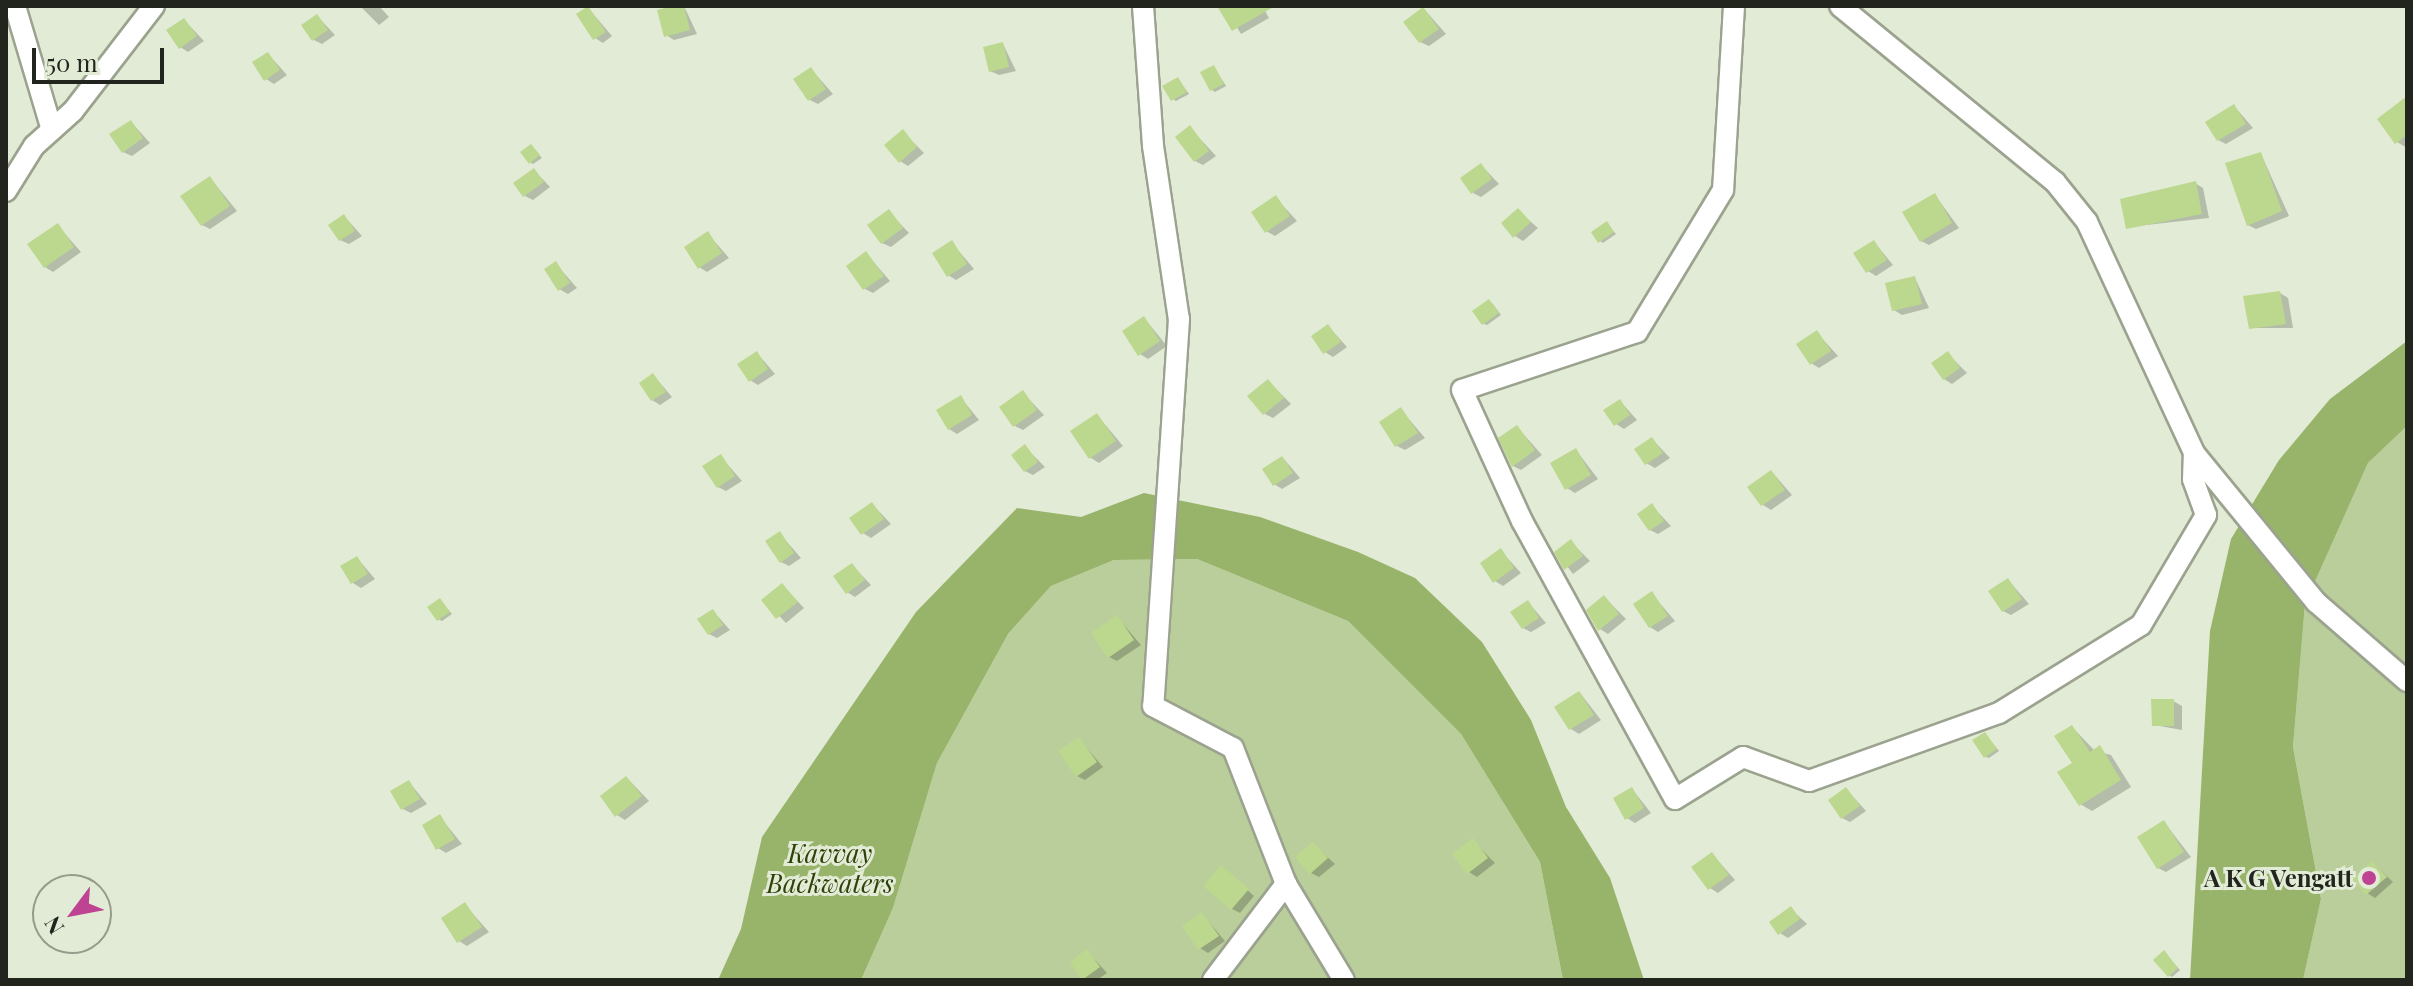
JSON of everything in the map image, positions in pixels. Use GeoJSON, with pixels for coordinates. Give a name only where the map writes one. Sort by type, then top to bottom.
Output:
{"type":"FeatureCollection","features":[{"type":"Feature","properties":{"kind":"street"},"geometry":{"type":"LineString","coordinates":[[15,6],[52,130]]}},
{"type":"Feature","properties":{"kind":"street"},"geometry":{"type":"LineString","coordinates":[[6,191],[154,6]]}},
{"type":"Feature","properties":{"kind":"street"},"geometry":{"type":"LineString","coordinates":[[1143,6],[1153,146],[1179,319],[1173,469],[1153,706],[1233,748],[1286,884],[1344,980]]}},
{"type":"Feature","properties":{"kind":"street"},"geometry":{"type":"LineString","coordinates":[[1734,6],[1723,190],[1637,332],[1462,390],[1522,521],[1675,799],[1743,757],[1809,781],[1999,713],[2141,625],[2206,515],[2193,479],[2194,453]]}},
{"type":"Feature","properties":{"kind":"street"},"geometry":{"type":"LineString","coordinates":[[1840,6],[2022,154],[2087,222],[2194,453],[2316,602],[2407,681]]}},
{"type":"Feature","properties":{"kind":"street"},"geometry":{"type":"LineString","coordinates":[[1213,980],[1286,884]]}},
{"type":"Feature","properties":{"kind":"shaded area"},"geometry":{"type":"Polygon","coordinates":[[[2407,426],[2407,980],[2303,980],[2321,899],[2293,747],[2305,604],[2368,463],[2407,426]]]}},
{"type":"Feature","properties":{"kind":"shaded area"},"geometry":{"type":"Polygon","coordinates":[[[1197,559],[1348,621],[1461,734],[1540,862],[1563,980],[861,980],[893,908],[937,763],[1008,634],[1051,586],[1114,560],[1197,559]]]}},
{"type":"Feature","properties":{"kind":"water"},"geometry":{"type":"Polygon","coordinates":[[[2407,341],[2407,426],[2368,463],[2305,604],[2293,747],[2321,899],[2303,980],[2190,980],[2210,631],[2231,539],[2279,460],[2330,399],[2407,341]]]}},
{"type":"Feature","properties":{"kind":"water","name":"Kavvay Backwaters"},"geometry":{"type":"Polygon","coordinates":[[[1144,493],[1260,517],[1358,552],[1415,578],[1482,642],[1531,720],[1566,807],[1610,878],[1644,980],[1563,980],[1540,862],[1461,734],[1348,621],[1197,559],[1114,560],[1051,586],[1008,634],[937,763],[893,908],[861,980],[718,980],[741,929],[762,837],[916,612],[1017,508],[1081,517],[1144,493]]]}},
{"type":"Feature","properties":{"kind":"building"},"geometry":{"type":"Polygon","coordinates":[[[588,6],[606,32],[593,40],[576,14],[588,6]]]}},
{"type":"Feature","properties":{"kind":"building"},"geometry":{"type":"Polygon","coordinates":[[[684,6],[690,30],[664,37],[657,10],[684,6]]]}},
{"type":"Feature","properties":{"kind":"building"},"geometry":{"type":"Polygon","coordinates":[[[1217,6],[1275,6],[1232,31],[1217,6]]]}},
{"type":"Feature","properties":{"kind":"building"},"geometry":{"type":"Polygon","coordinates":[[[1423,7],[1439,29],[1419,43],[1403,22],[1423,7]]]}},
{"type":"Feature","properties":{"kind":"building"},"geometry":{"type":"Polygon","coordinates":[[[317,14],[328,30],[312,41],[301,25],[317,14]]]}},
{"type":"Feature","properties":{"kind":"building"},"geometry":{"type":"Polygon","coordinates":[[[184,18],[197,36],[179,49],[166,30],[184,18]]]}},
{"type":"Feature","properties":{"kind":"building"},"geometry":{"type":"Polygon","coordinates":[[[1003,42],[1009,67],[989,72],[983,47],[1003,42]]]}},
{"type":"Feature","properties":{"kind":"building"},"geometry":{"type":"Polygon","coordinates":[[[268,52],[280,70],[264,81],[252,62],[268,52]]]}},
{"type":"Feature","properties":{"kind":"building"},"geometry":{"type":"Polygon","coordinates":[[[1214,65],[1224,84],[1210,91],[1200,72],[1214,65]]]}},
{"type":"Feature","properties":{"kind":"building"},"geometry":{"type":"Polygon","coordinates":[[[811,67],[826,89],[808,101],[793,79],[811,67]]]}},
{"type":"Feature","properties":{"kind":"building"},"geometry":{"type":"Polygon","coordinates":[[[1178,77],[1187,92],[1171,101],[1162,86],[1178,77]]]}},
{"type":"Feature","properties":{"kind":"building"},"geometry":{"type":"Polygon","coordinates":[[[2407,96],[2407,135],[2395,144],[2377,119],[2407,96]]]}},
{"type":"Feature","properties":{"kind":"building"},"geometry":{"type":"Polygon","coordinates":[[[2234,104],[2246,124],[2217,141],[2205,122],[2234,104]]]}},
{"type":"Feature","properties":{"kind":"building"},"geometry":{"type":"Polygon","coordinates":[[[131,120],[143,138],[122,153],[109,134],[131,120]]]}},
{"type":"Feature","properties":{"kind":"building"},"geometry":{"type":"Polygon","coordinates":[[[1190,125],[1209,151],[1194,162],[1175,137],[1190,125]]]}},
{"type":"Feature","properties":{"kind":"building"},"geometry":{"type":"Polygon","coordinates":[[[903,129],[917,147],[899,163],[884,145],[903,129]]]}},
{"type":"Feature","properties":{"kind":"building"},"geometry":{"type":"Polygon","coordinates":[[[531,144],[540,155],[529,164],[520,152],[531,144]]]}},
{"type":"Feature","properties":{"kind":"building"},"geometry":{"type":"Polygon","coordinates":[[[2261,152],[2282,211],[2247,226],[2225,163],[2261,152]]]}},
{"type":"Feature","properties":{"kind":"building"},"geometry":{"type":"Polygon","coordinates":[[[1481,163],[1492,179],[1471,194],[1460,178],[1481,163]]]}},
{"type":"Feature","properties":{"kind":"building"},"geometry":{"type":"Polygon","coordinates":[[[534,168],[544,182],[523,197],[513,183],[534,168]]]}},
{"type":"Feature","properties":{"kind":"building"},"geometry":{"type":"Polygon","coordinates":[[[210,176],[230,206],[201,226],[180,196],[210,176]]]}},
{"type":"Feature","properties":{"kind":"building"},"geometry":{"type":"Polygon","coordinates":[[[2196,181],[2202,214],[2126,229],[2120,199],[2196,181]]]}},
{"type":"Feature","properties":{"kind":"building"},"geometry":{"type":"Polygon","coordinates":[[[1935,193],[1952,223],[1920,242],[1902,212],[1935,193]]]}},
{"type":"Feature","properties":{"kind":"building"},"geometry":{"type":"Polygon","coordinates":[[[1276,195],[1290,216],[1265,233],[1251,212],[1276,195]]]}},
{"type":"Feature","properties":{"kind":"building"},"geometry":{"type":"Polygon","coordinates":[[[1518,208],[1531,222],[1513,238],[1501,223],[1518,208]]]}},
{"type":"Feature","properties":{"kind":"building"},"geometry":{"type":"Polygon","coordinates":[[[889,209],[903,228],[881,244],[867,225],[889,209]]]}},
{"type":"Feature","properties":{"kind":"building"},"geometry":{"type":"Polygon","coordinates":[[[344,214],[355,231],[339,241],[328,225],[344,214]]]}},
{"type":"Feature","properties":{"kind":"building"},"geometry":{"type":"Polygon","coordinates":[[[1607,221],[1614,232],[1598,243],[1591,232],[1607,221]]]}},
{"type":"Feature","properties":{"kind":"building"},"geometry":{"type":"Polygon","coordinates":[[[58,223],[74,247],[44,268],[27,244],[58,223]]]}},
{"type":"Feature","properties":{"kind":"building"},"geometry":{"type":"Polygon","coordinates":[[[708,231],[722,253],[698,269],[684,247],[708,231]]]}},
{"type":"Feature","properties":{"kind":"building"},"geometry":{"type":"Polygon","coordinates":[[[952,240],[967,264],[947,277],[932,253],[952,240]]]}},
{"type":"Feature","properties":{"kind":"building"},"geometry":{"type":"Polygon","coordinates":[[[1874,240],[1887,260],[1866,273],[1853,253],[1874,240]]]}},
{"type":"Feature","properties":{"kind":"building"},"geometry":{"type":"Polygon","coordinates":[[[866,251],[884,276],[863,290],[846,266],[866,251]]]}},
{"type":"Feature","properties":{"kind":"building"},"geometry":{"type":"Polygon","coordinates":[[[556,261],[570,283],[558,291],[544,269],[556,261]]]}},
{"type":"Feature","properties":{"kind":"building"},"geometry":{"type":"Polygon","coordinates":[[[1915,276],[1922,304],[1892,311],[1885,283],[1915,276]]]}},
{"type":"Feature","properties":{"kind":"building"},"geometry":{"type":"Polygon","coordinates":[[[2280,291],[2286,324],[2249,329],[2243,296],[2280,291]]]}},
{"type":"Feature","properties":{"kind":"building"},"geometry":{"type":"Polygon","coordinates":[[[1489,299],[1499,313],[1482,325],[1472,311],[1489,299]]]}},
{"type":"Feature","properties":{"kind":"building"},"geometry":{"type":"Polygon","coordinates":[[[1144,316],[1160,341],[1138,356],[1122,331],[1144,316]]]}},
{"type":"Feature","properties":{"kind":"building"},"geometry":{"type":"Polygon","coordinates":[[[1328,324],[1341,342],[1323,354],[1311,336],[1328,324]]]}},
{"type":"Feature","properties":{"kind":"building"},"geometry":{"type":"Polygon","coordinates":[[[1817,330],[1831,351],[1810,365],[1796,344],[1817,330]]]}},
{"type":"Feature","properties":{"kind":"building"},"geometry":{"type":"Polygon","coordinates":[[[757,351],[768,369],[749,382],[737,364],[757,351]]]}},
{"type":"Feature","properties":{"kind":"building"},"geometry":{"type":"Polygon","coordinates":[[[1948,351],[1960,368],[1943,380],[1931,363],[1948,351]]]}},
{"type":"Feature","properties":{"kind":"building"},"geometry":{"type":"Polygon","coordinates":[[[653,373],[666,392],[651,401],[639,383],[653,373]]]}},
{"type":"Feature","properties":{"kind":"building"},"geometry":{"type":"Polygon","coordinates":[[[1268,379],[1284,398],[1263,415],[1247,396],[1268,379]]]}},
{"type":"Feature","properties":{"kind":"building"},"geometry":{"type":"Polygon","coordinates":[[[1023,390],[1037,410],[1013,427],[999,407],[1023,390]]]}},
{"type":"Feature","properties":{"kind":"building"},"geometry":{"type":"Polygon","coordinates":[[[961,395],[972,415],[948,430],[936,410],[961,395]]]}},
{"type":"Feature","properties":{"kind":"building"},"geometry":{"type":"Polygon","coordinates":[[[1620,399],[1630,415],[1614,426],[1603,410],[1620,399]]]}},
{"type":"Feature","properties":{"kind":"building"},"geometry":{"type":"Polygon","coordinates":[[[1401,407],[1418,433],[1395,447],[1379,422],[1401,407]]]}},
{"type":"Feature","properties":{"kind":"building"},"geometry":{"type":"Polygon","coordinates":[[[1097,413],[1116,441],[1089,459],[1070,431],[1097,413]]]}},
{"type":"Feature","properties":{"kind":"building"},"geometry":{"type":"Polygon","coordinates":[[[1517,425],[1535,450],[1512,467],[1498,438],[1517,425]]]}},
{"type":"Feature","properties":{"kind":"building"},"geometry":{"type":"Polygon","coordinates":[[[1652,437],[1663,453],[1645,465],[1634,449],[1652,437]]]}},
{"type":"Feature","properties":{"kind":"building"},"geometry":{"type":"Polygon","coordinates":[[[1025,444],[1038,462],[1024,472],[1011,455],[1025,444]]]}},
{"type":"Feature","properties":{"kind":"building"},"geometry":{"type":"Polygon","coordinates":[[[1576,448],[1591,475],[1565,490],[1550,463],[1576,448]]]}},
{"type":"Feature","properties":{"kind":"building"},"geometry":{"type":"Polygon","coordinates":[[[721,454],[735,476],[717,488],[702,466],[721,454]]]}},
{"type":"Feature","properties":{"kind":"building"},"geometry":{"type":"Polygon","coordinates":[[[1282,456],[1293,473],[1273,486],[1262,469],[1282,456]]]}},
{"type":"Feature","properties":{"kind":"building"},"geometry":{"type":"Polygon","coordinates":[[[1771,470],[1785,490],[1761,506],[1747,487],[1771,470]]]}},
{"type":"Feature","properties":{"kind":"building"},"geometry":{"type":"Polygon","coordinates":[[[872,502],[884,519],[861,535],[849,518],[872,502]]]}},
{"type":"Feature","properties":{"kind":"building"},"geometry":{"type":"Polygon","coordinates":[[[1652,503],[1664,521],[1649,531],[1637,514],[1652,503]]]}},
{"type":"Feature","properties":{"kind":"building"},"geometry":{"type":"Polygon","coordinates":[[[780,531],[794,553],[780,563],[765,541],[780,531]]]}},
{"type":"Feature","properties":{"kind":"building"},"geometry":{"type":"Polygon","coordinates":[[[1571,539],[1583,556],[1564,570],[1554,552],[1571,539]]]}},
{"type":"Feature","properties":{"kind":"building"},"geometry":{"type":"Polygon","coordinates":[[[1501,548],[1514,568],[1493,583],[1480,563],[1501,548]]]}},
{"type":"Feature","properties":{"kind":"building"},"geometry":{"type":"Polygon","coordinates":[[[357,556],[368,574],[351,584],[340,566],[357,556]]]}},
{"type":"Feature","properties":{"kind":"building"},"geometry":{"type":"Polygon","coordinates":[[[852,563],[865,580],[846,594],[833,576],[852,563]]]}},
{"type":"Feature","properties":{"kind":"building"},"geometry":{"type":"Polygon","coordinates":[[[2008,578],[2022,599],[2002,612],[1988,591],[2008,578]]]}},
{"type":"Feature","properties":{"kind":"building"},"geometry":{"type":"Polygon","coordinates":[[[782,583],[798,602],[776,619],[761,600],[782,583]]]}},
{"type":"Feature","properties":{"kind":"building"},"geometry":{"type":"Polygon","coordinates":[[[1652,591],[1668,616],[1649,628],[1633,604],[1652,591]]]}},
{"type":"Feature","properties":{"kind":"building"},"geometry":{"type":"Polygon","coordinates":[[[1604,595],[1619,614],[1598,631],[1586,610],[1604,595]]]}},
{"type":"Feature","properties":{"kind":"building"},"geometry":{"type":"Polygon","coordinates":[[[440,598],[450,612],[437,621],[427,607],[440,598]]]}},
{"type":"Feature","properties":{"kind":"building"},"geometry":{"type":"Polygon","coordinates":[[[1528,600],[1539,618],[1522,629],[1510,612],[1528,600]]]}},
{"type":"Feature","properties":{"kind":"building"},"geometry":{"type":"Polygon","coordinates":[[[713,609],[723,625],[708,635],[697,619],[713,609]]]}},
{"type":"Feature","properties":{"kind":"building"},"geometry":{"type":"Polygon","coordinates":[[[1117,615],[1134,640],[1108,658],[1091,633],[1117,615]]]}},
{"type":"Feature","properties":{"kind":"building"},"geometry":{"type":"Polygon","coordinates":[[[1579,691],[1594,715],[1569,730],[1554,707],[1579,691]]]}},
{"type":"Feature","properties":{"kind":"building"},"geometry":{"type":"Polygon","coordinates":[[[2151,699],[2174,699],[2174,726],[2152,726],[2151,699]]]}},
{"type":"Feature","properties":{"kind":"building"},"geometry":{"type":"Polygon","coordinates":[[[2072,725],[2090,752],[2100,745],[2121,780],[2079,806],[2057,772],[2072,763],[2054,736],[2072,725]]]}},
{"type":"Feature","properties":{"kind":"building"},"geometry":{"type":"Polygon","coordinates":[[[1985,732],[1997,749],[1984,758],[1972,740],[1985,732]]]}},
{"type":"Feature","properties":{"kind":"building"},"geometry":{"type":"Polygon","coordinates":[[[1079,737],[1097,762],[1076,777],[1058,751],[1079,737]]]}},
{"type":"Feature","properties":{"kind":"building"},"geometry":{"type":"Polygon","coordinates":[[[626,776],[642,796],[615,817],[600,796],[626,776]]]}},
{"type":"Feature","properties":{"kind":"building"},"geometry":{"type":"Polygon","coordinates":[[[409,780],[420,799],[401,810],[390,791],[409,780]]]}},
{"type":"Feature","properties":{"kind":"building"},"geometry":{"type":"Polygon","coordinates":[[[1632,787],[1644,808],[1625,820],[1613,798],[1632,787]]]}},
{"type":"Feature","properties":{"kind":"building"},"geometry":{"type":"Polygon","coordinates":[[[1846,787],[1860,806],[1841,819],[1828,800],[1846,787]]]}},
{"type":"Feature","properties":{"kind":"building"},"geometry":{"type":"Polygon","coordinates":[[[440,814],[455,839],[436,850],[422,825],[440,814]]]}},
{"type":"Feature","properties":{"kind":"building"},"geometry":{"type":"Polygon","coordinates":[[[2164,820],[2184,852],[2157,869],[2137,837],[2164,820]]]}},
{"type":"Feature","properties":{"kind":"building"},"geometry":{"type":"Polygon","coordinates":[[[1473,838],[1488,858],[1467,874],[1452,854],[1473,838]]]}},
{"type":"Feature","properties":{"kind":"building"},"geometry":{"type":"Polygon","coordinates":[[[1313,842],[1328,858],[1310,874],[1295,857],[1313,842]]]}},
{"type":"Feature","properties":{"kind":"building"},"geometry":{"type":"Polygon","coordinates":[[[1712,852],[1729,875],[1708,890],[1691,867],[1712,852]]]}},
{"type":"Feature","properties":{"kind":"building","name":"A K G Vengatt"},"geometry":{"type":"Polygon","coordinates":[[[2372,861],[2387,877],[2366,895],[2352,879],[2372,861]]]}},
{"type":"Feature","properties":{"kind":"building"},"geometry":{"type":"Polygon","coordinates":[[[1221,865],[1249,889],[1231,910],[1203,886],[1221,865]]]}},
{"type":"Feature","properties":{"kind":"building"},"geometry":{"type":"Polygon","coordinates":[[[465,902],[482,927],[457,943],[441,918],[465,902]]]}},
{"type":"Feature","properties":{"kind":"building"},"geometry":{"type":"Polygon","coordinates":[[[1791,906],[1800,919],[1778,935],[1769,922],[1791,906]]]}},
{"type":"Feature","properties":{"kind":"building"},"geometry":{"type":"Polygon","coordinates":[[[1202,912],[1219,936],[1198,950],[1182,926],[1202,912]]]}},
{"type":"Feature","properties":{"kind":"building"},"geometry":{"type":"Polygon","coordinates":[[[1087,949],[1100,967],[1082,980],[1070,962],[1087,949]]]}},
{"type":"Feature","properties":{"kind":"building"},"geometry":{"type":"Polygon","coordinates":[[[2164,950],[2178,968],[2168,977],[2153,960],[2164,950]]]}},
{"type":"Feature","properties":{"kind":"place","name":"A K G Vengatt"},"geometry":{"type":"Point","coordinates":[2369,878]}}]}
